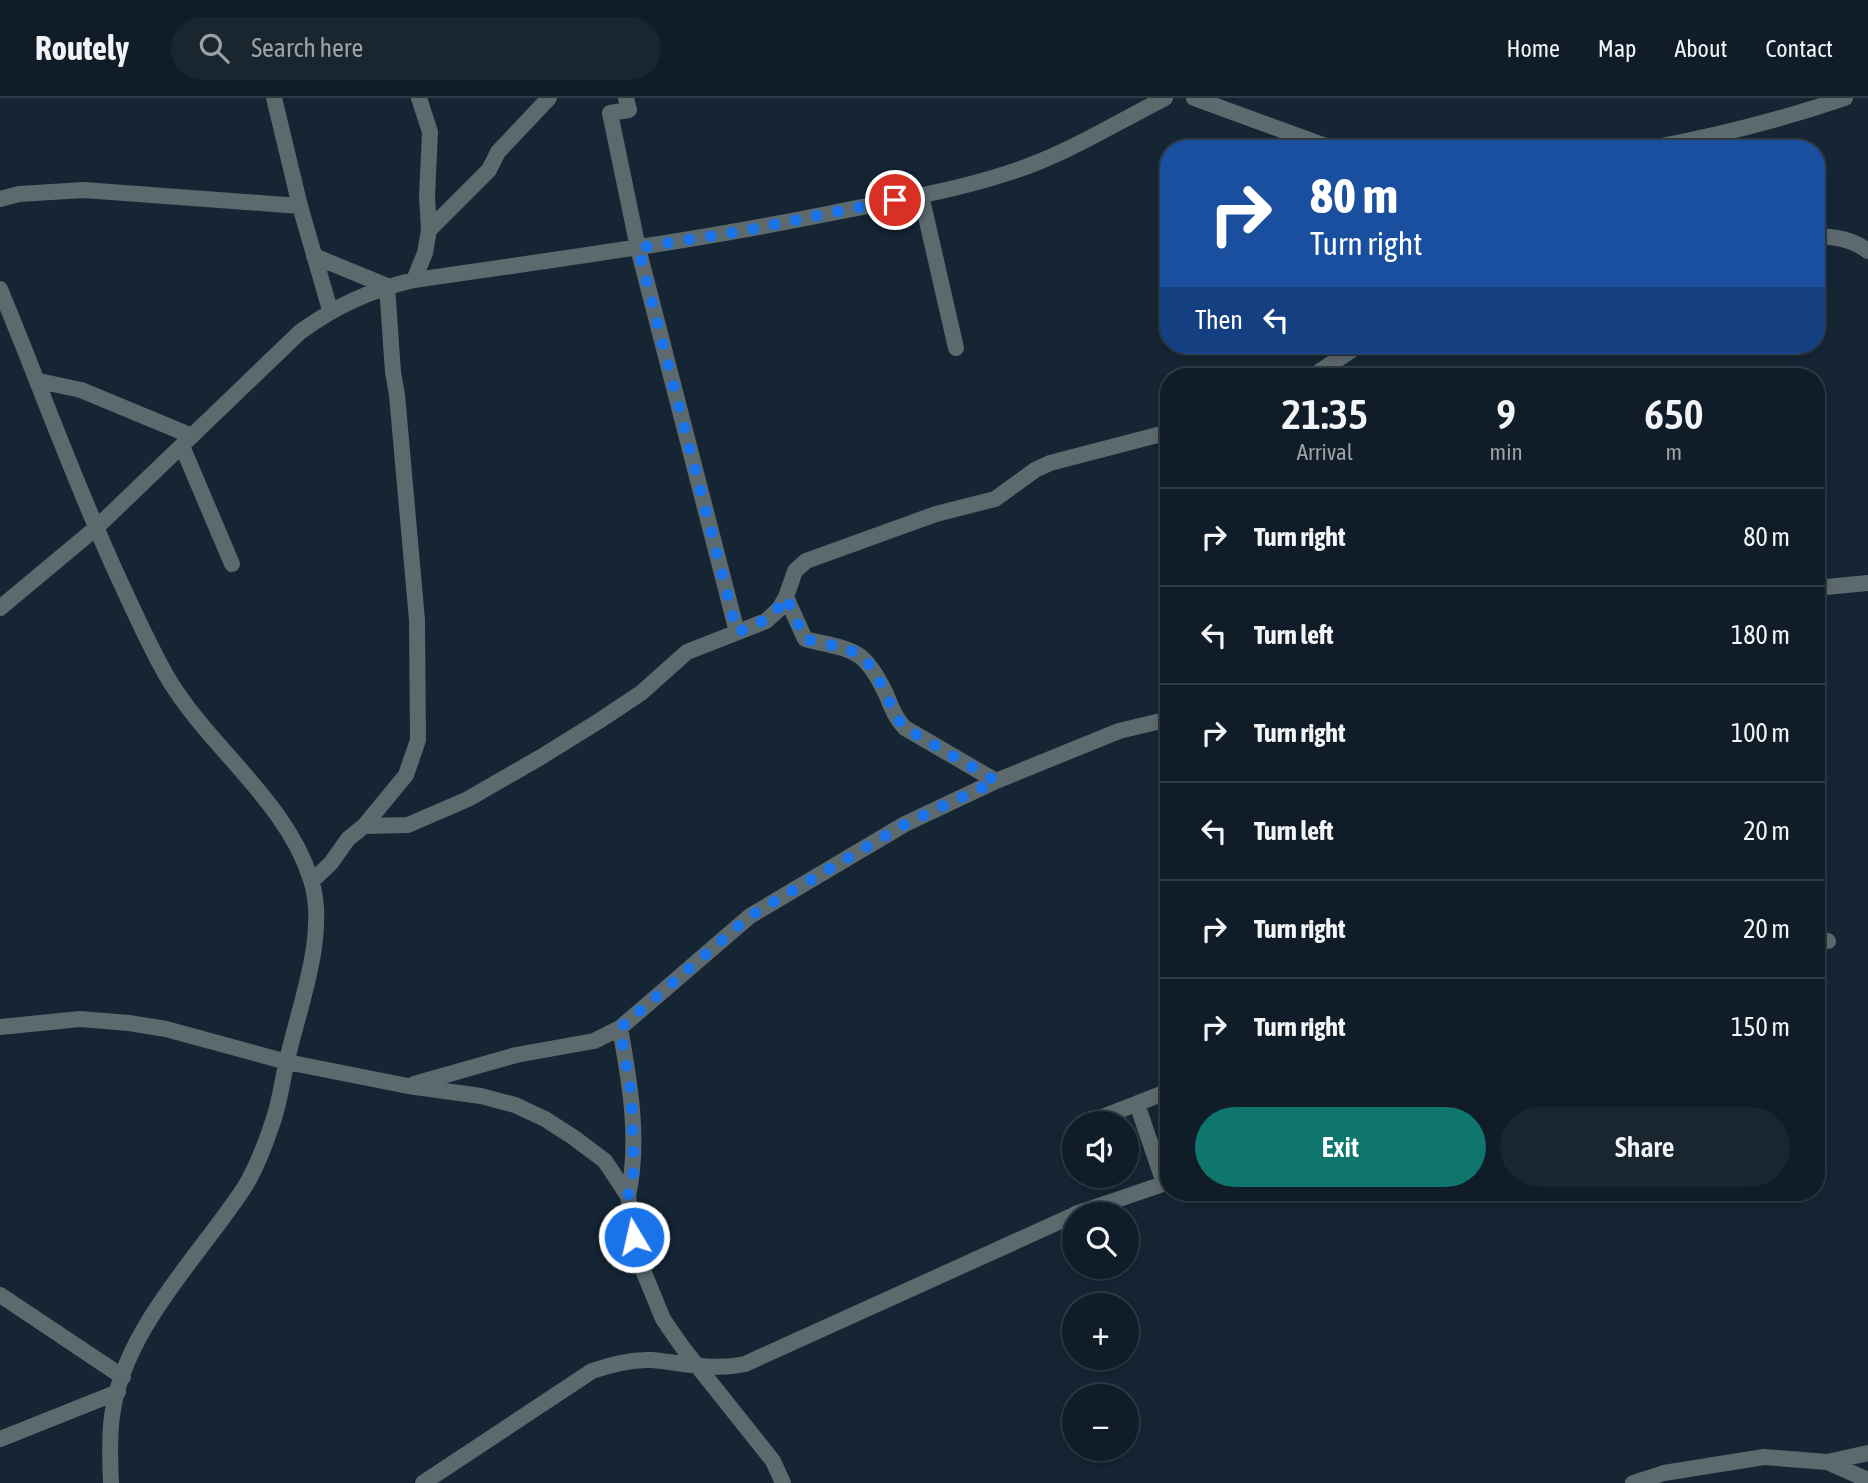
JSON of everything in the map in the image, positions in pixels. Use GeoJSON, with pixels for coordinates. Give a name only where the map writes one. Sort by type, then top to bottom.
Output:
{"type":"FeatureCollection","features":[{"type":"Feature","properties":{"kind":"street"},"geometry":{"type":"LineString","coordinates":[[274,98],[300,206],[330,310]]}},
{"type":"Feature","properties":{"kind":"street"},"geometry":{"type":"LineString","coordinates":[[414,280],[425,253],[429,230],[427,196],[430,132],[419,98]]}},
{"type":"Feature","properties":{"kind":"street"},"geometry":{"type":"LineString","coordinates":[[429,230],[489,170],[498,152],[549,98]]}},
{"type":"Feature","properties":{"kind":"street"},"geometry":{"type":"LineString","coordinates":[[626,98],[629,110],[610,113],[638,248],[737,632]]}},
{"type":"Feature","properties":{"kind":"street"},"geometry":{"type":"LineString","coordinates":[[0,608],[96,528],[300,332],[330,310],[387,286],[414,280],[742,231],[960,188],[1050,157],[1165,98]]}},
{"type":"Feature","properties":{"kind":"street"},"geometry":{"type":"LineString","coordinates":[[1194,98],[1309,140]]}},
{"type":"Feature","properties":{"kind":"street"},"geometry":{"type":"LineString","coordinates":[[1699,140],[1845,98]]}},
{"type":"Feature","properties":{"kind":"street"},"geometry":{"type":"LineString","coordinates":[[0,199],[19,194],[84,190],[300,206]]}},
{"type":"Feature","properties":{"kind":"street"},"geometry":{"type":"LineString","coordinates":[[921,195],[956,348]]}},
{"type":"Feature","properties":{"kind":"street"},"geometry":{"type":"LineString","coordinates":[[1825,236],[1839,237],[1859,244],[1868,251]]}},
{"type":"Feature","properties":{"kind":"street"},"geometry":{"type":"LineString","coordinates":[[314,256],[387,286]]}},
{"type":"Feature","properties":{"kind":"street"},"geometry":{"type":"LineString","coordinates":[[312,881],[331,863],[348,839],[364,826],[405,775],[418,740],[417,621],[387,286]]}},
{"type":"Feature","properties":{"kind":"street"},"geometry":{"type":"LineString","coordinates":[[0,289],[96,528],[153,652],[198,722],[270,806],[294,839],[312,881],[317,914],[313,950],[277,1112],[245,1186],[158,1306],[132,1351],[112,1417],[111,1483]]}},
{"type":"Feature","properties":{"kind":"street"},"geometry":{"type":"LineString","coordinates":[[1325,368],[1346,354]]}},
{"type":"Feature","properties":{"kind":"street"},"geometry":{"type":"LineString","coordinates":[[39,381],[81,390],[187,441],[232,564]]}},
{"type":"Feature","properties":{"kind":"street"},"geometry":{"type":"LineString","coordinates":[[364,826],[408,825],[468,799],[641,693],[687,652],[766,621],[779,609],[795,571],[806,561],[936,514],[995,499],[1035,470],[1050,463],[1160,434]]}},
{"type":"Feature","properties":{"kind":"street"},"geometry":{"type":"LineString","coordinates":[[1825,587],[1868,583]]}},
{"type":"Feature","properties":{"kind":"street"},"geometry":{"type":"LineString","coordinates":[[786,597],[805,639],[854,651],[867,660],[875,671],[898,721],[905,728],[996,781]]}},
{"type":"Feature","properties":{"kind":"street"},"geometry":{"type":"LineString","coordinates":[[408,1086],[516,1055],[594,1041],[620,1028],[750,916],[905,824],[996,781],[1118,731],[1160,721]]}},
{"type":"Feature","properties":{"kind":"street"},"geometry":{"type":"LineString","coordinates":[[0,1027],[80,1020],[129,1023],[166,1029],[287,1062],[408,1086],[481,1096],[515,1105],[545,1119],[605,1161],[628,1196]]}},
{"type":"Feature","properties":{"kind":"street"},"geometry":{"type":"LineString","coordinates":[[620,1028],[631,1092],[634,1169],[628,1196],[638,1258],[649,1289],[663,1319],[773,1461],[783,1483]]}},
{"type":"Feature","properties":{"kind":"street"},"geometry":{"type":"LineString","coordinates":[[1118,1111],[1160,1095]]}},
{"type":"Feature","properties":{"kind":"street"},"geometry":{"type":"LineString","coordinates":[[1137,1104],[1160,1164]]}},
{"type":"Feature","properties":{"kind":"street"},"geometry":{"type":"LineString","coordinates":[[1111,1202],[1160,1185]]}},
{"type":"Feature","properties":{"kind":"street"},"geometry":{"type":"LineString","coordinates":[[423,1483],[592,1371],[619,1362],[650,1360],[698,1367],[727,1368],[746,1364],[1062,1221]]}},
{"type":"Feature","properties":{"kind":"street"},"geometry":{"type":"LineString","coordinates":[[0,1295],[120,1384]]}},
{"type":"Feature","properties":{"kind":"street"},"geometry":{"type":"LineString","coordinates":[[0,1439],[120,1384]]}},
{"type":"Feature","properties":{"kind":"street"},"geometry":{"type":"LineString","coordinates":[[1633,1483],[1664,1473],[1764,1457],[1827,1462],[1868,1453]]}},
{"type":"Feature","properties":{"kind":"street"},"geometry":{"type":"LineString","coordinates":[[1827,1462],[1868,1480]]}},
{"type":"Feature","properties":{"kind":"route"},"geometry":{"type":"LineString","coordinates":[[634,1237],[628,1196],[634,1169],[631,1092],[620,1028],[750,916],[905,824],[996,781],[905,728],[898,721],[875,671],[867,660],[854,651],[805,639],[786,597],[779,609],[766,621],[737,632],[638,248],[742,231],[895,200]]}}]}
